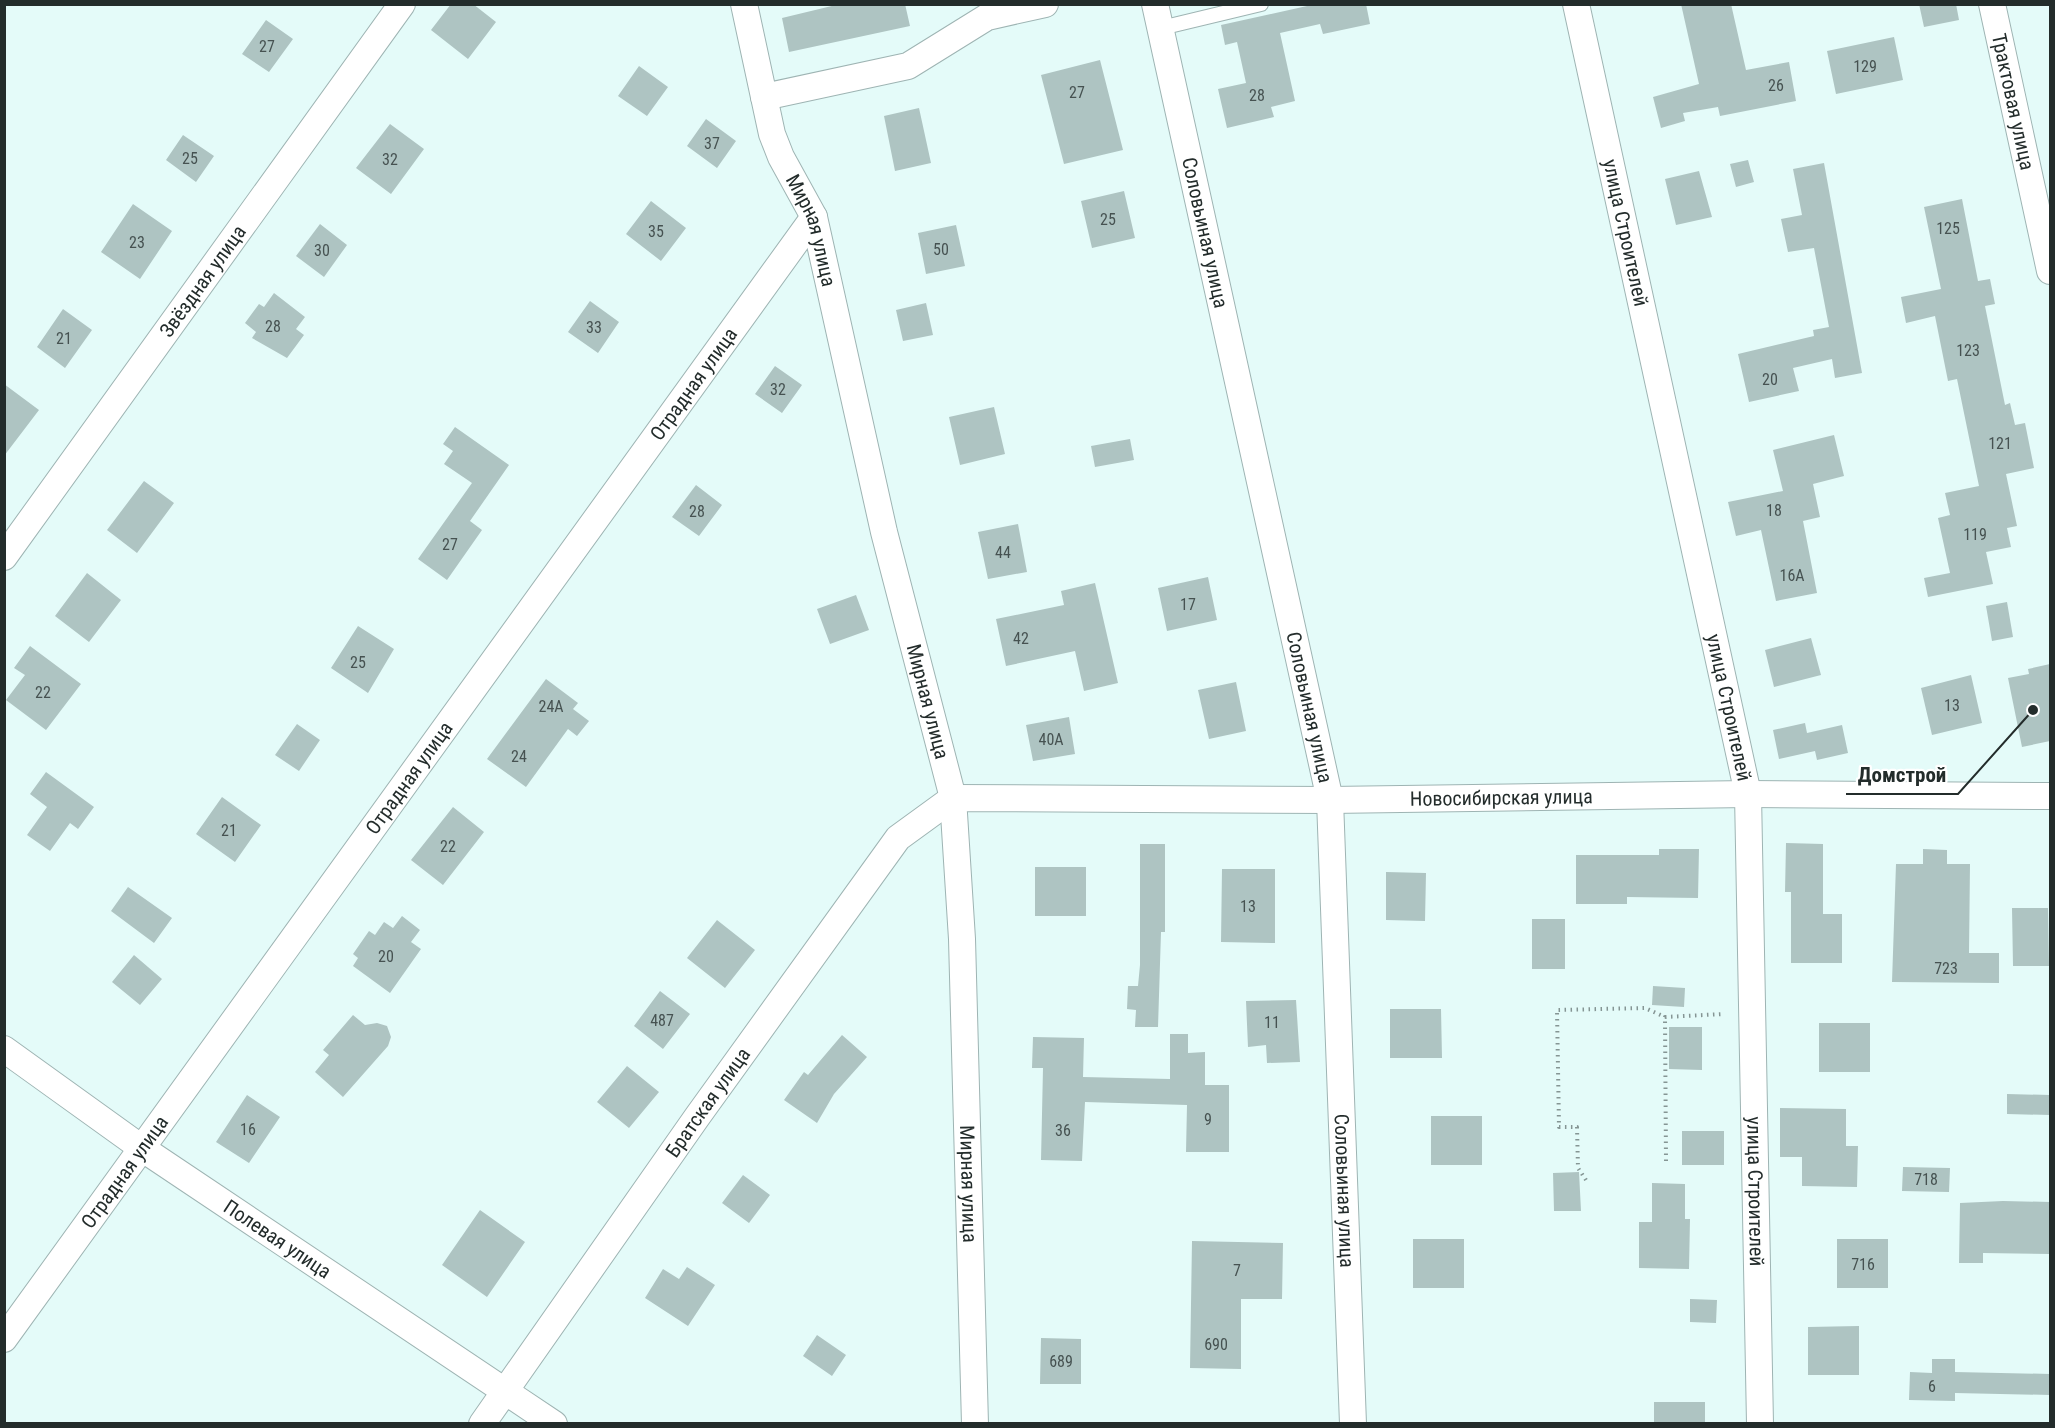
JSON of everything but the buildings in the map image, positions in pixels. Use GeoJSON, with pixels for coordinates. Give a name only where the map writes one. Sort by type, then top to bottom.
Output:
{"type":"FeatureCollection","features":[{"type":"Feature","properties":{"kind":"street","name":"Звёздная улица"},"geometry":{"type":"LineString","coordinates":[[4,557],[402,4]]}},
{"type":"Feature","properties":{"kind":"street","name":"Мирная улица"},"geometry":{"type":"LineString","coordinates":[[744,4],[764,98],[781,157],[814,217],[884,532],[953,798],[962,939],[975,1424]]}},
{"type":"Feature","properties":{"kind":"street"},"geometry":{"type":"LineString","coordinates":[[764,98],[908,66],[987,17],[1045,4]]}},
{"type":"Feature","properties":{"kind":"street","name":"улица Строителей"},"geometry":{"type":"LineString","coordinates":[[1576,4],[1748,794],[1760,1424]]}},
{"type":"Feature","properties":{"kind":"street","name":"Трактовая улица"},"geometry":{"type":"LineString","coordinates":[[1992,4],[2050,271]]}},
{"type":"Feature","properties":{"kind":"street","name":"Соловьиная улица"},"geometry":{"type":"LineString","coordinates":[[1158,16],[1330,800],[1353,1424]]}},
{"type":"Feature","properties":{"kind":"street","name":"Отрадная улица"},"geometry":{"type":"LineString","coordinates":[[4,1339],[814,217]]}},
{"type":"Feature","properties":{"kind":"street","name":"Новосибирская улица"},"geometry":{"type":"LineString","coordinates":[[953,798],[1330,800],[1748,794],[2050,796]]}},
{"type":"Feature","properties":{"kind":"street","name":"Братская улица"},"geometry":{"type":"LineString","coordinates":[[482,1424],[697,1117],[898,838],[953,798]]}},
{"type":"Feature","properties":{"kind":"street","name":"Полевая улица"},"geometry":{"type":"LineString","coordinates":[[4,1049],[143,1149],[554,1424]]}},
{"type":"Feature","properties":{"kind":"lane"},"geometry":{"type":"LineString","coordinates":[[1158,16],[1261,4]]}},
{"type":"Feature","properties":{"kind":"path"},"geometry":{"type":"LineString","coordinates":[[1586,1180],[1578,1168],[1577,1127],[1559,1127],[1557,1010],[1645,1008],[1665,1017],[1723,1014]]}},
{"type":"Feature","properties":{"kind":"path"},"geometry":{"type":"LineString","coordinates":[[1665,1017],[1666,1161]]}},
{"type":"Feature","properties":{"kind":"place","name":"Домстрой"},"geometry":{"type":"Point","coordinates":[2033,710]}}]}
